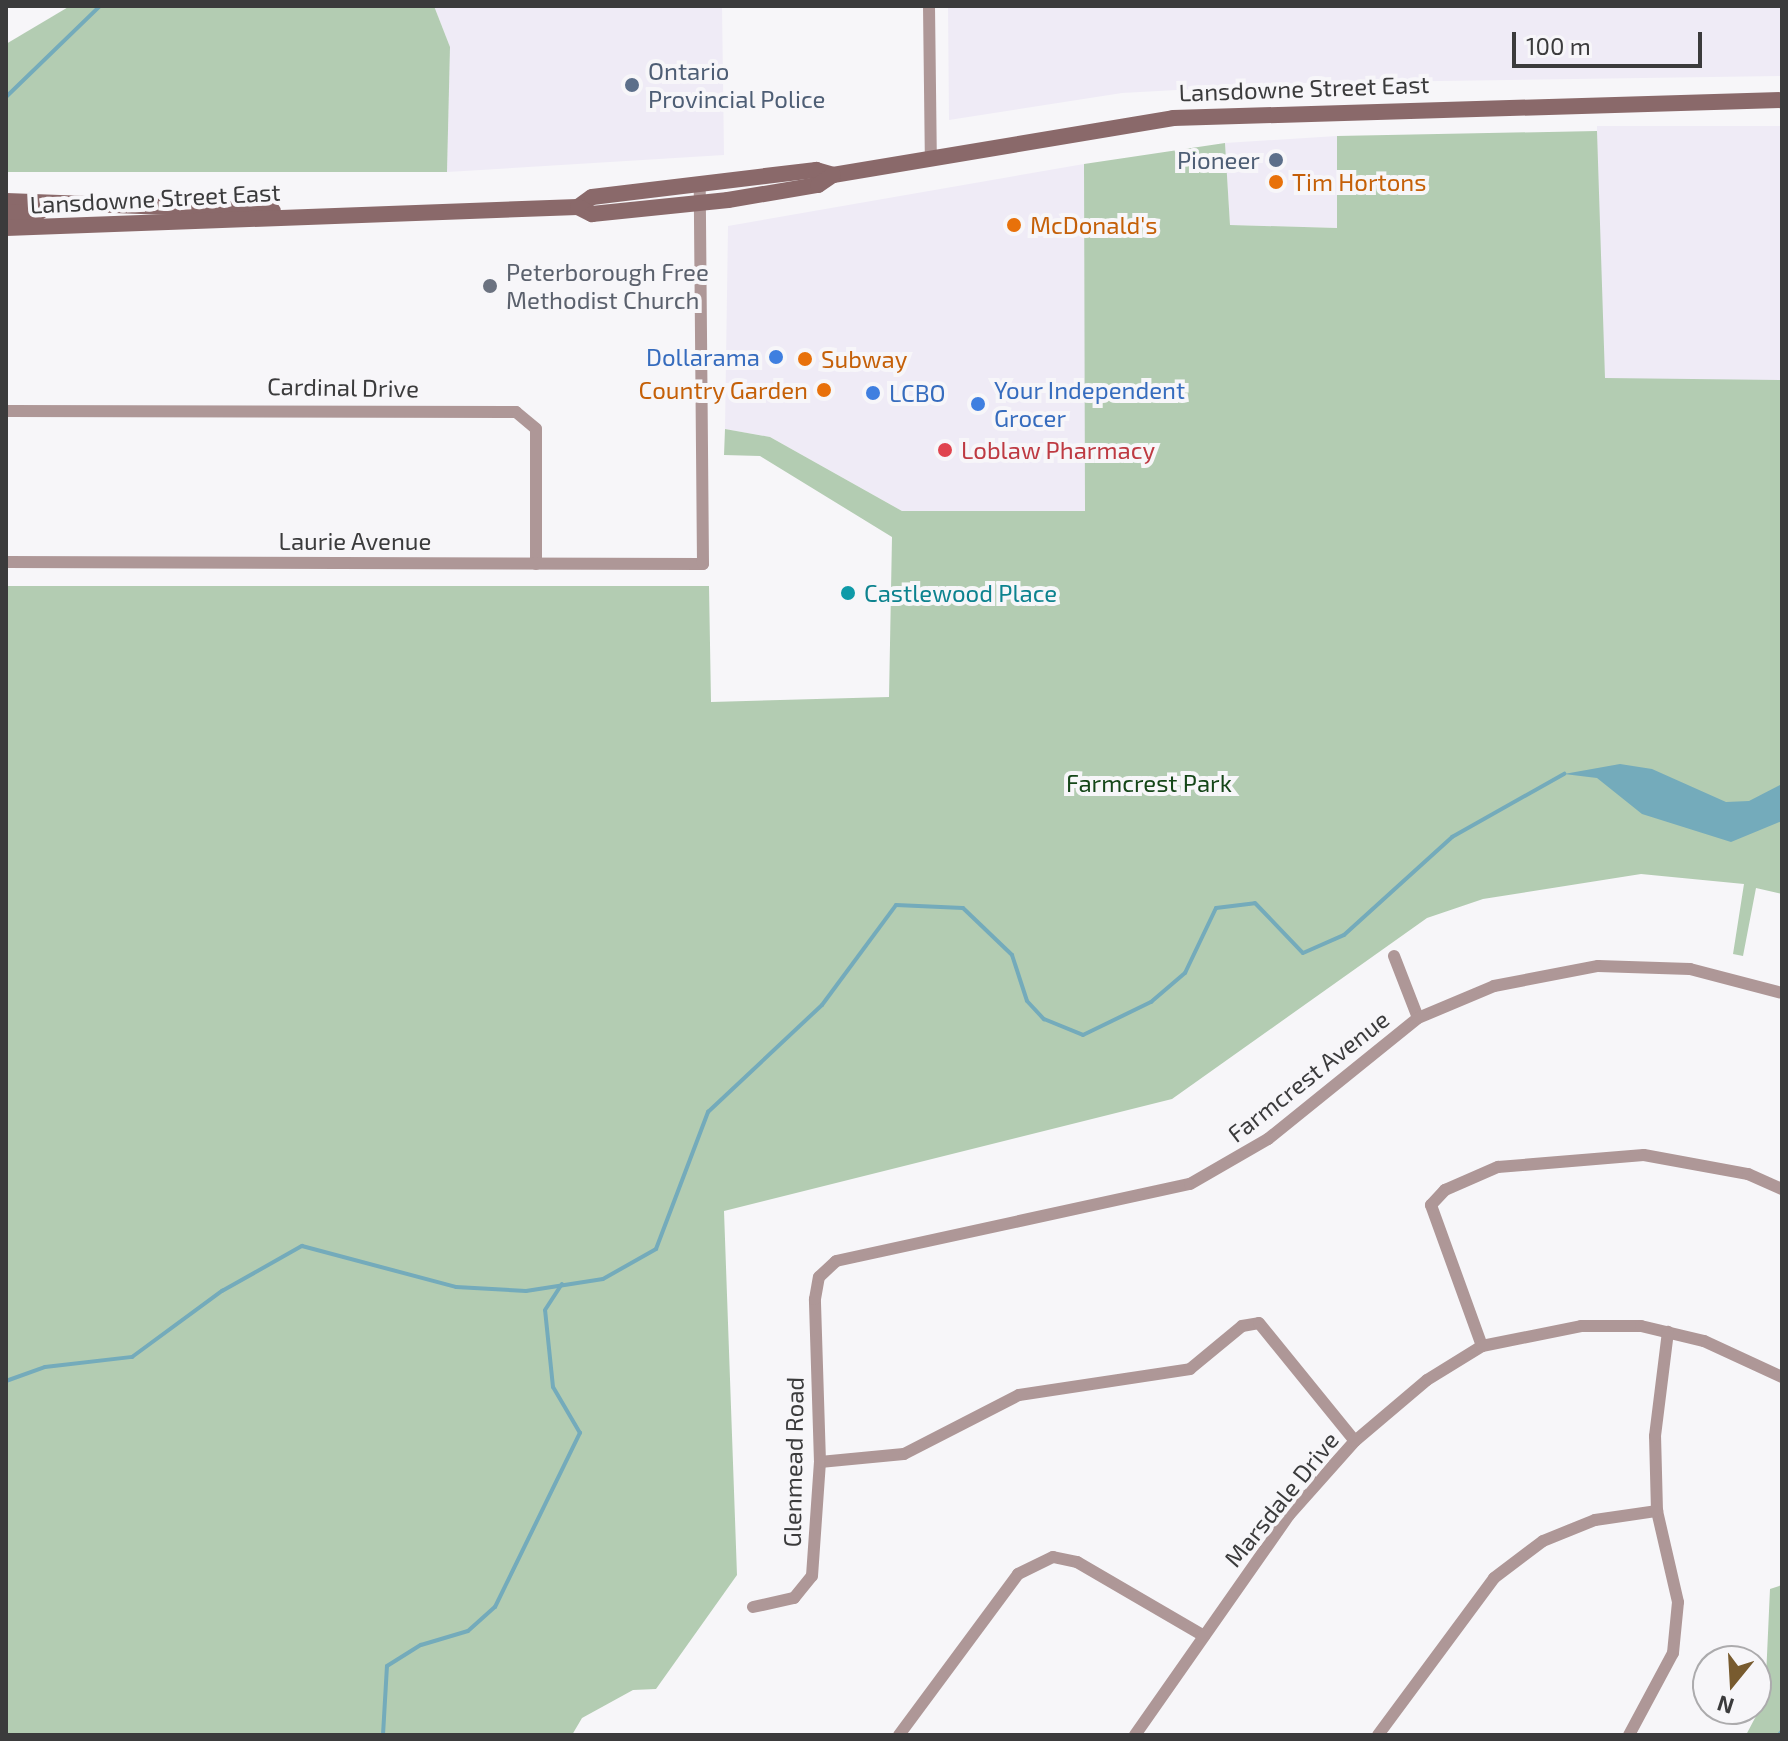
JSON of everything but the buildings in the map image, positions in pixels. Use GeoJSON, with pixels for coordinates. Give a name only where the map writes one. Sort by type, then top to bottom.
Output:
{"type":"FeatureCollection","features":[{"type":"Feature","properties":{"kind":"main road","name":"Lansdowne Street East"},"geometry":{"type":"LineString","coordinates":[[6,228],[306,214],[578,207],[592,197],[701,195],[816,170],[833,175],[1173,118],[1782,100]]}},
{"type":"Feature","properties":{"kind":"main road","name":"Lansdowne Street East"},"geometry":{"type":"LineString","coordinates":[[6,201],[145,203],[306,214]]}},
{"type":"Feature","properties":{"kind":"main road"},"geometry":{"type":"LineString","coordinates":[[6,213],[145,203]]}},
{"type":"Feature","properties":{"kind":"street"},"geometry":{"type":"LineString","coordinates":[[929,6],[931,159]]}},
{"type":"Feature","properties":{"kind":"street","name":"Laurie Avenue"},"geometry":{"type":"LineString","coordinates":[[6,562],[703,564],[701,195]]}},
{"type":"Feature","properties":{"kind":"street","name":"Cardinal Drive"},"geometry":{"type":"LineString","coordinates":[[6,411],[516,412],[536,429],[536,564]]}},
{"type":"Feature","properties":{"kind":"street"},"geometry":{"type":"LineString","coordinates":[[1394,956],[1418,1018]]}},
{"type":"Feature","properties":{"kind":"street","name":"Farmcrest Avenue"},"geometry":{"type":"LineString","coordinates":[[819,1277],[836,1261],[1190,1184],[1268,1139],[1418,1018],[1494,986],[1598,966],[1690,969],[1782,993]]}},
{"type":"Feature","properties":{"kind":"street"},"geometry":{"type":"LineString","coordinates":[[1482,1346],[1431,1205],[1445,1190],[1498,1167],[1644,1155],[1748,1174],[1782,1189]]}},
{"type":"Feature","properties":{"kind":"street","name":"Glenmead Road"},"geometry":{"type":"LineString","coordinates":[[753,1607],[794,1598],[812,1576],[820,1462],[819,1277]]}},
{"type":"Feature","properties":{"kind":"street"},"geometry":{"type":"LineString","coordinates":[[820,1462],[904,1454],[1019,1395],[1190,1369],[1242,1326],[1259,1323],[1355,1441]]}},
{"type":"Feature","properties":{"kind":"street","name":"Marsdale Drive"},"geometry":{"type":"LineString","coordinates":[[1135,1735],[1289,1515],[1355,1441],[1427,1380],[1482,1346],[1581,1326],[1668,1332],[1758,1361],[1782,1377]]}},
{"type":"Feature","properties":{"kind":"street"},"geometry":{"type":"LineString","coordinates":[[1629,1735],[1673,1653],[1678,1602],[1657,1511],[1655,1436],[1668,1332]]}},
{"type":"Feature","properties":{"kind":"street"},"geometry":{"type":"LineString","coordinates":[[1378,1735],[1494,1578],[1543,1541],[1595,1520],[1657,1511]]}},
{"type":"Feature","properties":{"kind":"street"},"geometry":{"type":"LineString","coordinates":[[899,1735],[1018,1574],[1053,1557],[1077,1562],[1204,1636]]}},
{"type":"Feature","properties":{"kind":"shaded area"},"geometry":{"type":"Polygon","coordinates":[[[434,6],[722,6],[724,155],[447,172],[450,47],[434,6]]]}},
{"type":"Feature","properties":{"kind":"shaded area"},"geometry":{"type":"Polygon","coordinates":[[[948,6],[1782,6],[1782,76],[1302,83],[1122,93],[949,120],[948,6]]]}},
{"type":"Feature","properties":{"kind":"shaded area"},"geometry":{"type":"Polygon","coordinates":[[[1597,126],[1782,126],[1782,380],[1597,380],[1597,126]]]}},
{"type":"Feature","properties":{"kind":"shaded area"},"geometry":{"type":"Polygon","coordinates":[[[1337,136],[1338,228],[1230,225],[1225,143],[1337,136]]]}},
{"type":"Feature","properties":{"kind":"shaded area"},"geometry":{"type":"Polygon","coordinates":[[[1084,164],[1086,511],[902,511],[770,437],[725,429],[728,226],[1084,164]]]}},
{"type":"Feature","properties":{"kind":"green space"},"geometry":{"type":"Polygon","coordinates":[[[70,6],[434,6],[450,47],[447,172],[6,172],[6,44],[70,6]]]}},
{"type":"Feature","properties":{"kind":"green space","name":"Farmcrest Park"},"geometry":{"type":"Polygon","coordinates":[[[1597,131],[1605,378],[1782,380],[1782,894],[1756,888],[1743,956],[1733,954],[1744,884],[1641,874],[1483,899],[1427,918],[1172,1099],[724,1211],[737,1575],[656,1689],[633,1690],[582,1718],[572,1735],[6,1735],[6,586],[709,586],[711,702],[889,697],[892,537],[760,456],[724,455],[725,429],[770,437],[902,511],[1085,511],[1084,164],[1225,143],[1230,225],[1337,228],[1337,136],[1597,131]]]}},
{"type":"Feature","properties":{"kind":"green space"},"geometry":{"type":"Polygon","coordinates":[[[1782,1585],[1782,1735],[1746,1735],[1751,1725],[1772,1725],[1772,1645],[1767,1645],[1770,1589],[1782,1585]]]}},
{"type":"Feature","properties":{"kind":"water"},"geometry":{"type":"Polygon","coordinates":[[[1620,764],[1652,769],[1726,802],[1749,801],[1782,784],[1782,821],[1731,842],[1642,814],[1597,778],[1564,774],[1620,764]]]}},
{"type":"Feature","properties":{"kind":"waterway"},"geometry":{"type":"LineString","coordinates":[[6,97],[100,6]]}},
{"type":"Feature","properties":{"kind":"waterway"},"geometry":{"type":"LineString","coordinates":[[6,1381],[45,1367],[132,1357],[222,1291],[302,1246],[456,1287],[526,1291],[603,1279],[656,1249],[708,1112],[822,1005],[896,905],[963,908],[1012,955],[1027,1001],[1044,1019],[1083,1035],[1151,1002],[1185,973],[1216,908],[1255,903],[1303,953],[1344,935],[1452,837],[1564,774]]}},
{"type":"Feature","properties":{"kind":"waterway"},"geometry":{"type":"LineString","coordinates":[[383,1735],[387,1666],[421,1645],[468,1631],[495,1607],[580,1433],[553,1387],[545,1310],[562,1284]]}},
{"type":"Feature","properties":{"kind":"waterway"},"geometry":{"type":"LineString","coordinates":[[1779,1735],[1782,1731]]}},
{"type":"Feature","properties":{"kind":"place","name":"Ontario Provincial Police"},"geometry":{"type":"Point","coordinates":[632,85]}},
{"type":"Feature","properties":{"kind":"place","name":"Pioneer"},"geometry":{"type":"Point","coordinates":[1276,160]}},
{"type":"Feature","properties":{"kind":"place","name":"Tim Hortons"},"geometry":{"type":"Point","coordinates":[1276,182]}},
{"type":"Feature","properties":{"kind":"place","name":"McDonald's"},"geometry":{"type":"Point","coordinates":[1014,225]}},
{"type":"Feature","properties":{"kind":"place","name":"Peterborough Free Methodist Church"},"geometry":{"type":"Point","coordinates":[490,286]}},
{"type":"Feature","properties":{"kind":"place","name":"Dollarama"},"geometry":{"type":"Point","coordinates":[776,357]}},
{"type":"Feature","properties":{"kind":"place","name":"Subway"},"geometry":{"type":"Point","coordinates":[805,359]}},
{"type":"Feature","properties":{"kind":"place","name":"Country Garden"},"geometry":{"type":"Point","coordinates":[824,390]}},
{"type":"Feature","properties":{"kind":"place","name":"LCBO"},"geometry":{"type":"Point","coordinates":[873,393]}},
{"type":"Feature","properties":{"kind":"place","name":"Your Independent Grocer"},"geometry":{"type":"Point","coordinates":[978,404]}},
{"type":"Feature","properties":{"kind":"place","name":"Loblaw Pharmacy"},"geometry":{"type":"Point","coordinates":[945,450]}},
{"type":"Feature","properties":{"kind":"place","name":"Castlewood Place"},"geometry":{"type":"Point","coordinates":[848,593]}}]}
